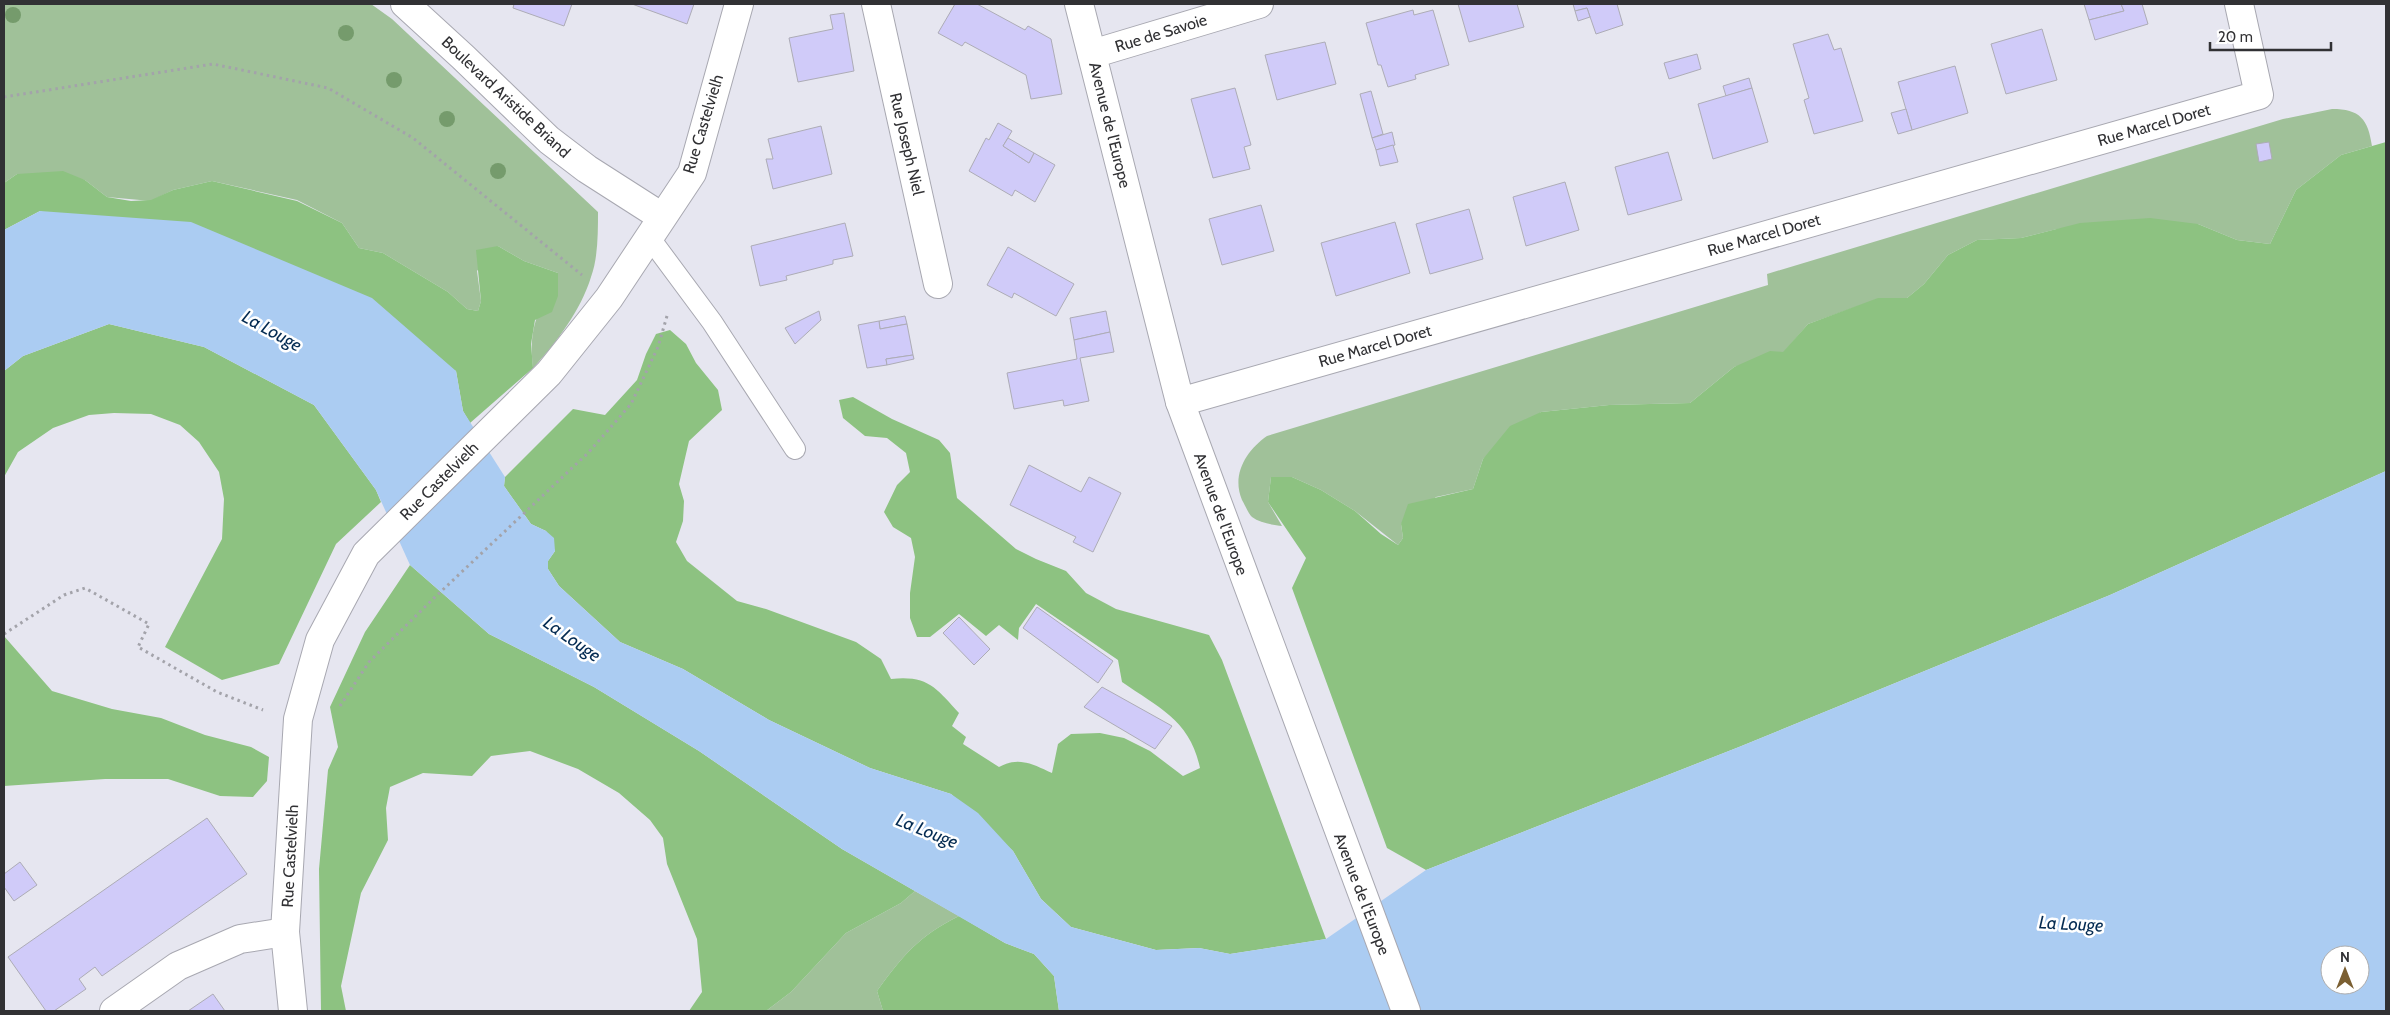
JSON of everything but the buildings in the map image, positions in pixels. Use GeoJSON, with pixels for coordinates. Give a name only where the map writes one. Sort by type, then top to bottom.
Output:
{"type":"FeatureCollection","features":[{"type":"Feature","properties":{"kind":"street","name":"Boulevard Aristide Briand"},"geometry":{"type":"LineString","coordinates":[[405,4],[463,56],[549,140],[587,169],[655,227]]}},
{"type":"Feature","properties":{"kind":"street","name":"Rue Castelvielh"},"geometry":{"type":"LineString","coordinates":[[293,1011],[285,932],[298,719],[320,640],[366,554],[549,373],[609,298],[692,173],[739,4]]}},
{"type":"Feature","properties":{"kind":"street","name":"Rue Joseph Niel"},"geometry":{"type":"LineString","coordinates":[[876,4],[938,284]]}},
{"type":"Feature","properties":{"kind":"street","name":"Avenue de l'Europe"},"geometry":{"type":"LineString","coordinates":[[1079,4],[1180,402],[1328,806],[1406,1011]]}},
{"type":"Feature","properties":{"kind":"street","name":"Rue de Savoie"},"geometry":{"type":"LineString","coordinates":[[1092,54],[1259,4]]}},
{"type":"Feature","properties":{"kind":"street","name":"Rue Marcel Doret"},"geometry":{"type":"LineString","coordinates":[[1180,402],[2259,95],[2239,4]]}},
{"type":"Feature","properties":{"kind":"street"},"geometry":{"type":"LineString","coordinates":[[114,1011],[178,966],[240,938],[285,932]]}},
{"type":"Feature","properties":{"kind":"lane"},"geometry":{"type":"LineString","coordinates":[[655,227],[678,277],[712,322],[795,449]]}},
{"type":"Feature","properties":{"kind":"path"},"geometry":{"type":"LineString","coordinates":[[4,97],[212,64],[328,88],[413,138],[609,298]]}},
{"type":"Feature","properties":{"kind":"path"},"geometry":{"type":"LineString","coordinates":[[298,719],[334,716],[369,662],[588,453],[631,404],[658,347],[678,277]]}},
{"type":"Feature","properties":{"kind":"path"},"geometry":{"type":"LineString","coordinates":[[4,634],[64,595],[84,588],[148,624],[138,646],[217,692],[266,711]]}},
{"type":"Feature","properties":{"kind":"green space"},"geometry":{"type":"Polygon","coordinates":[[[4,4],[371,4],[392,19],[598,212],[595,262],[581,302],[559,337],[533,368],[532,340],[536,319],[558,273],[524,261],[498,246],[477,271],[481,301],[478,311],[467,309],[448,292],[383,253],[359,248],[342,223],[297,200],[212,181],[173,190],[151,201],[107,197],[85,180],[17,174],[4,183],[4,4]]]}},
{"type":"Feature","properties":{"kind":"green space"},"geometry":{"type":"Polygon","coordinates":[[[2332,109],[2350,111],[2361,117],[2368,129],[2372,146],[2341,155],[2296,190],[2270,244],[2237,240],[2198,224],[2057,229],[2021,238],[1977,240],[1948,255],[1924,284],[1907,298],[1878,299],[1808,324],[1783,353],[1734,367],[1690,403],[1609,405],[1541,412],[1483,459],[1473,489],[1436,497],[1401,524],[1403,538],[1398,545],[1355,511],[1321,490],[1292,477],[1271,477],[1268,502],[1282,526],[1255,519],[1242,500],[1238,481],[1243,464],[1253,448],[1267,436],[1768,285],[1767,274],[2283,119],[2332,109]]]}},
{"type":"Feature","properties":{"kind":"green space"},"geometry":{"type":"Polygon","coordinates":[[[2386,142],[2386,471],[2110,595],[1739,747],[1426,870],[1387,848],[1292,588],[1306,558],[1268,502],[1271,477],[1292,477],[1321,490],[1355,511],[1381,534],[1398,545],[1403,538],[1401,524],[1408,504],[1473,489],[1483,459],[1510,426],[1541,412],[1609,405],[1690,403],[1734,367],[1770,351],[1783,352],[1808,324],[1878,298],[1907,298],[1924,284],[1948,255],[1977,240],[2021,238],[2080,223],[2150,218],[2198,224],[2237,240],[2270,244],[2296,190],[2341,155],[2386,142]]]}},
{"type":"Feature","properties":{"kind":"green space"},"geometry":{"type":"Polygon","coordinates":[[[63,171],[85,180],[107,197],[131,201],[151,200],[173,190],[212,181],[297,201],[342,223],[359,248],[383,253],[448,292],[467,309],[478,311],[481,301],[476,250],[498,246],[524,261],[558,273],[558,296],[552,312],[535,320],[531,344],[533,368],[470,423],[463,411],[456,371],[40,211],[4,230],[4,183],[17,174],[63,171]]]}},
{"type":"Feature","properties":{"kind":"green space"},"geometry":{"type":"Polygon","coordinates":[[[109,324],[204,347],[314,405],[376,490],[381,502],[336,544],[279,664],[222,680],[165,647],[222,539],[224,499],[219,472],[199,442],[180,425],[151,414],[114,413],[89,415],[53,428],[18,452],[4,477],[4,371],[23,356],[109,324]]]}},
{"type":"Feature","properties":{"kind":"green space"},"geometry":{"type":"Polygon","coordinates":[[[670,330],[686,344],[696,363],[718,390],[722,410],[689,441],[679,484],[684,501],[683,521],[676,542],[687,561],[737,601],[766,609],[856,642],[881,659],[891,679],[914,679],[930,685],[959,713],[952,726],[966,737],[963,744],[999,767],[1013,762],[1026,762],[1052,773],[1058,744],[1071,734],[1100,733],[1124,738],[1150,751],[1183,776],[1200,768],[1189,738],[1181,727],[1160,708],[1122,682],[1118,660],[1036,604],[1019,628],[1018,640],[999,625],[986,636],[959,614],[930,637],[917,637],[910,618],[910,593],[915,557],[911,538],[893,527],[884,512],[897,485],[910,472],[906,453],[887,438],[865,436],[843,418],[839,400],[853,397],[892,419],[939,440],[950,453],[957,498],[1016,549],[1066,571],[1086,593],[1116,609],[1209,635],[1222,660],[1326,939],[1230,954],[1199,948],[1156,950],[1071,927],[1041,899],[1013,851],[951,794],[870,768],[769,720],[683,669],[620,642],[559,586],[548,569],[548,561],[555,551],[546,531],[531,524],[504,486],[505,477],[573,409],[605,415],[637,380],[646,354],[656,334],[670,330]]]}},
{"type":"Feature","properties":{"kind":"green space"},"geometry":{"type":"Polygon","coordinates":[[[410,565],[489,634],[594,687],[699,751],[842,849],[915,891],[901,903],[846,933],[791,992],[766,1011],[689,1011],[702,992],[697,939],[667,864],[663,838],[650,820],[619,793],[578,769],[530,751],[491,756],[472,776],[423,773],[390,787],[386,808],[388,840],[361,893],[341,986],[346,1011],[321,1011],[319,869],[328,770],[338,747],[330,707],[365,632],[410,565]]]}},
{"type":"Feature","properties":{"kind":"green space"},"geometry":{"type":"Polygon","coordinates":[[[4,636],[52,691],[112,709],[161,718],[205,735],[251,747],[269,757],[267,781],[253,797],[220,796],[168,779],[105,779],[4,786],[4,636]]]}},
{"type":"Feature","properties":{"kind":"green space"},"geometry":{"type":"Polygon","coordinates":[[[915,891],[959,916],[922,939],[895,967],[877,991],[883,1011],[766,1011],[791,992],[846,933],[901,903],[915,891]]]}},
{"type":"Feature","properties":{"kind":"green space"},"geometry":{"type":"Polygon","coordinates":[[[959,916],[1005,943],[1034,954],[1054,976],[1059,1011],[883,1011],[877,991],[895,967],[922,939],[959,916]]]}},
{"type":"Feature","properties":{"kind":"water","name":"La Louge"},"geometry":{"type":"Polygon","coordinates":[[[40,211],[191,222],[372,298],[456,371],[463,411],[505,477],[504,486],[531,524],[546,531],[554,538],[555,551],[548,561],[548,569],[559,586],[620,642],[683,669],[769,720],[870,768],[951,794],[978,813],[1013,851],[1041,899],[1071,927],[1156,950],[1199,948],[1230,954],[1326,939],[1426,870],[1739,747],[2110,595],[2386,471],[2386,1011],[1059,1011],[1054,976],[1034,954],[1005,943],[842,849],[699,751],[594,687],[489,634],[410,565],[376,490],[314,405],[204,347],[109,324],[23,356],[4,371],[4,230],[40,211]]]}}]}
